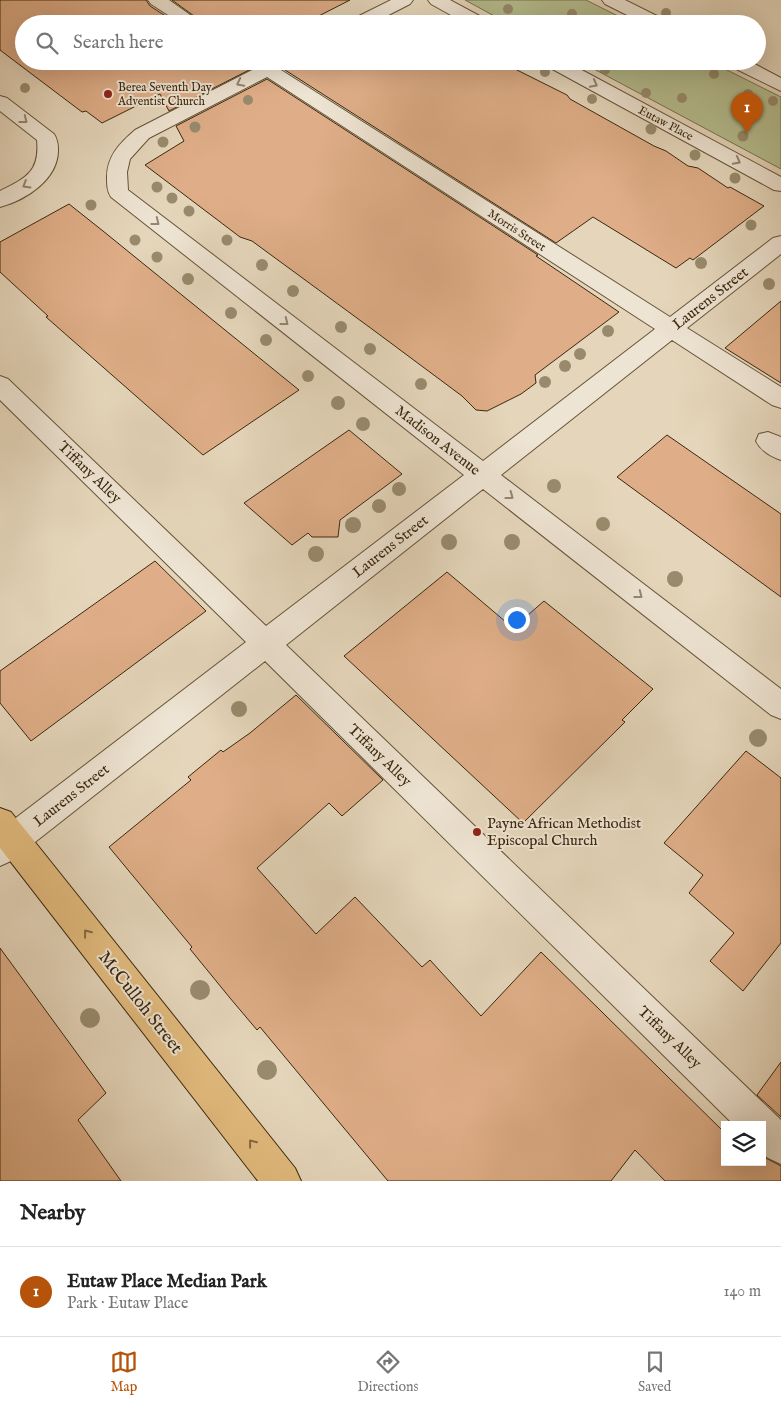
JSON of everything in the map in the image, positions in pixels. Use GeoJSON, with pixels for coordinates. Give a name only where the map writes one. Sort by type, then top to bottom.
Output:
{"type":"FeatureCollection","features":[{"type":"Feature","properties":{"kind":"main road","name":"McCulloh Street"},"geometry":{"type":"LineString","coordinates":[[4,837],[282,1181]]}},
{"type":"Feature","properties":{"kind":"street"},"geometry":{"type":"LineString","coordinates":[[157,0],[180,15]]}},
{"type":"Feature","properties":{"kind":"street"},"geometry":{"type":"LineString","coordinates":[[375,15],[404,0]]}},
{"type":"Feature","properties":{"kind":"street"},"geometry":{"type":"LineString","coordinates":[[437,0],[464,15]]}},
{"type":"Feature","properties":{"kind":"street"},"geometry":{"type":"LineString","coordinates":[[612,0],[641,15]]}},
{"type":"Feature","properties":{"kind":"street","name":"Madison Avenue"},"geometry":{"type":"LineString","coordinates":[[257,70],[142,134],[127,147],[117,163],[118,192],[781,706]]}},
{"type":"Feature","properties":{"kind":"street","name":"Morris Street"},"geometry":{"type":"LineString","coordinates":[[277,70],[781,399]]}},
{"type":"Feature","properties":{"kind":"street","name":"Eutaw Place"},"geometry":{"type":"LineString","coordinates":[[568,70],[781,185]]}},
{"type":"Feature","properties":{"kind":"street"},"geometry":{"type":"LineString","coordinates":[[752,70],[781,85]]}},
{"type":"Feature","properties":{"kind":"street"},"geometry":{"type":"LineString","coordinates":[[0,102],[47,138],[49,150],[48,164],[37,178],[0,200]]}},
{"type":"Feature","properties":{"kind":"street","name":"Laurens Street"},"geometry":{"type":"LineString","coordinates":[[4,837],[265,644],[781,243]]}},
{"type":"Feature","properties":{"kind":"street","name":"Tiffany Alley"},"geometry":{"type":"LineString","coordinates":[[0,385],[756,1121]]}},
{"type":"Feature","properties":{"kind":"street","name":"Tiffany Alley"},"geometry":{"type":"LineString","coordinates":[[766,1131],[781,1145]]}},
{"type":"Feature","properties":{"kind":"green space"},"geometry":{"type":"Polygon","coordinates":[[[465,0],[586,0],[616,15],[492,15],[465,0]]]}},
{"type":"Feature","properties":{"kind":"green space"},"geometry":{"type":"Polygon","coordinates":[[[596,70],[727,70],[781,97],[781,169],[596,70]]]}},
{"type":"Feature","properties":{"kind":"building"},"geometry":{"type":"Polygon","coordinates":[[[0,0],[146,0],[150,6],[164,15],[15,15],[15,61],[0,50],[0,0]]]}},
{"type":"Feature","properties":{"kind":"building"},"geometry":{"type":"Polygon","coordinates":[[[172,0],[350,0],[321,15],[193,15],[172,0]]]}},
{"type":"Feature","properties":{"kind":"building"},"geometry":{"type":"Polygon","coordinates":[[[26,70],[249,70],[169,111],[160,94],[102,123],[86,111],[82,112],[26,70]]]}},
{"type":"Feature","properties":{"kind":"building"},"geometry":{"type":"Polygon","coordinates":[[[285,70],[517,70],[567,95],[570,99],[666,151],[688,166],[698,168],[728,188],[730,187],[764,206],[693,260],[690,258],[676,268],[593,217],[556,243],[285,70]]]}},
{"type":"Feature","properties":{"kind":"building"},"geometry":{"type":"Polygon","coordinates":[[[267,79],[538,255],[536,256],[619,312],[535,375],[536,383],[521,394],[487,411],[476,410],[462,396],[376,332],[252,241],[240,237],[145,165],[184,141],[176,126],[267,79]]]}},
{"type":"Feature","properties":{"kind":"building"},"geometry":{"type":"Polygon","coordinates":[[[69,204],[299,390],[203,455],[46,317],[48,316],[0,272],[0,242],[69,204]]]}},
{"type":"Feature","properties":{"kind":"building"},"geometry":{"type":"Polygon","coordinates":[[[781,301],[781,383],[725,348],[781,301]]]}},
{"type":"Feature","properties":{"kind":"building"},"geometry":{"type":"Polygon","coordinates":[[[349,430],[402,474],[340,520],[338,537],[312,537],[308,533],[292,545],[244,503],[349,430]]]}},
{"type":"Feature","properties":{"kind":"building"},"geometry":{"type":"Polygon","coordinates":[[[667,435],[781,514],[781,597],[617,477],[667,435]]]}},
{"type":"Feature","properties":{"kind":"building"},"geometry":{"type":"Polygon","coordinates":[[[155,561],[206,611],[31,741],[0,703],[0,671],[155,561]]]}},
{"type":"Feature","properties":{"kind":"building"},"geometry":{"type":"Polygon","coordinates":[[[447,572],[513,628],[544,601],[653,689],[622,720],[625,722],[523,823],[344,656],[447,572]]]}},
{"type":"Feature","properties":{"kind":"building"},"geometry":{"type":"Polygon","coordinates":[[[296,695],[383,780],[342,816],[329,803],[257,868],[316,934],[355,897],[422,967],[430,960],[481,1016],[541,952],[721,1129],[721,1166],[766,1166],[766,1158],[781,1166],[781,1181],[665,1181],[635,1150],[611,1181],[388,1181],[260,1027],[257,1030],[230,998],[190,949],[192,947],[109,847],[191,780],[188,777],[221,750],[223,752],[250,733],[296,695]]]}},
{"type":"Feature","properties":{"kind":"building"},"geometry":{"type":"Polygon","coordinates":[[[746,751],[781,778],[781,943],[743,991],[710,961],[734,933],[689,893],[703,875],[664,843],[746,751]]]}},
{"type":"Feature","properties":{"kind":"building"},"geometry":{"type":"Polygon","coordinates":[[[0,948],[106,1093],[78,1120],[121,1181],[0,1181],[0,948]]]}},
{"type":"Feature","properties":{"kind":"building"},"geometry":{"type":"Polygon","coordinates":[[[781,1062],[781,1117],[757,1095],[781,1062]]]}},
{"type":"Feature","properties":{"kind":"place","name":"Berea Seventh Day Adventist Church"},"geometry":{"type":"Point","coordinates":[108,94]}},
{"type":"Feature","properties":{"kind":"place","name":"Eutaw Place Median Park"},"geometry":{"type":"Point","coordinates":[747,133]}},
{"type":"Feature","properties":{"kind":"place","name":"Payne African Methodist Episcopal Church"},"geometry":{"type":"Point","coordinates":[477,832]}}]}
